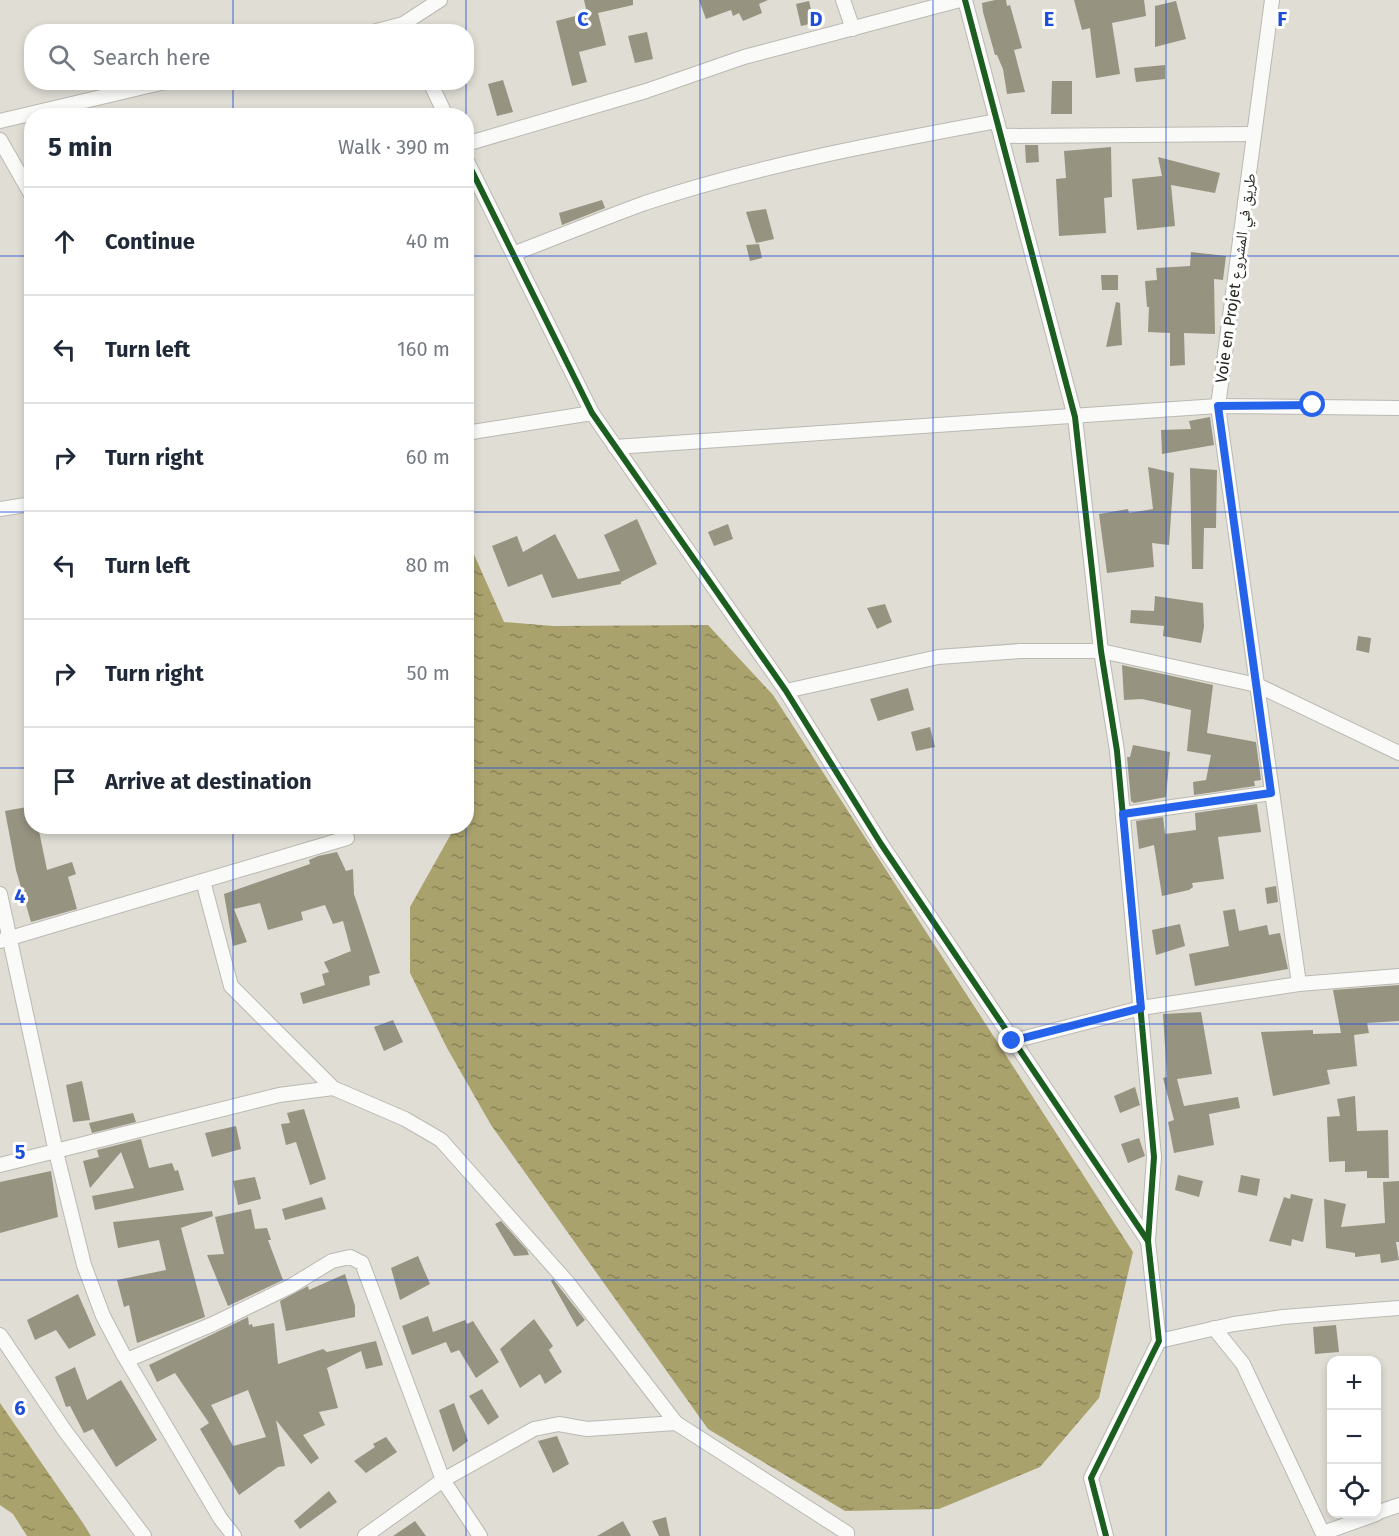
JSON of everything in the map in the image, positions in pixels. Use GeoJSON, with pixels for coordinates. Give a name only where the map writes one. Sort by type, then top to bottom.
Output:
{"type":"FeatureCollection","features":[{"type":"Feature","properties":{"kind":"street"},"geometry":{"type":"LineString","coordinates":[[410,24],[440,0]]}},
{"type":"Feature","properties":{"kind":"street"},"geometry":{"type":"LineString","coordinates":[[843,0],[853,29]]}},
{"type":"Feature","properties":{"kind":"street"},"geometry":{"type":"LineString","coordinates":[[474,142],[646,91],[744,57],[960,0]]}},
{"type":"Feature","properties":{"kind":"street"},"geometry":{"type":"LineString","coordinates":[[965,0],[1075,417],[1101,651],[1117,751],[1141,1008],[1154,1157],[1148,1241],[1160,1341],[1091,1478],[1107,1536]]}},
{"type":"Feature","properties":{"kind":"street","name":"Voie en Projet طريق في المشروع"},"geometry":{"type":"LineString","coordinates":[[1272,0],[1218,406],[1299,984]]}},
{"type":"Feature","properties":{"kind":"street"},"geometry":{"type":"LineString","coordinates":[[55,108],[131,90]]}},
{"type":"Feature","properties":{"kind":"street"},"geometry":{"type":"LineString","coordinates":[[434,90],[442,108]]}},
{"type":"Feature","properties":{"kind":"street"},"geometry":{"type":"LineString","coordinates":[[0,121],[24,115]]}},
{"type":"Feature","properties":{"kind":"street"},"geometry":{"type":"LineString","coordinates":[[513,254],[646,203],[742,175],[890,141],[997,121]]}},
{"type":"Feature","properties":{"kind":"street"},"geometry":{"type":"LineString","coordinates":[[1001,135],[1254,134]]}},
{"type":"Feature","properties":{"kind":"street"},"geometry":{"type":"LineString","coordinates":[[0,140],[24,182]]}},
{"type":"Feature","properties":{"kind":"street"},"geometry":{"type":"LineString","coordinates":[[474,175],[592,413],[786,691],[881,844],[1148,1241]]}},
{"type":"Feature","properties":{"kind":"street"},"geometry":{"type":"LineString","coordinates":[[615,447],[1218,406],[1399,408]]}},
{"type":"Feature","properties":{"kind":"street"},"geometry":{"type":"LineString","coordinates":[[474,432],[592,413]]}},
{"type":"Feature","properties":{"kind":"street"},"geometry":{"type":"LineString","coordinates":[[0,509],[24,505]]}},
{"type":"Feature","properties":{"kind":"street"},"geometry":{"type":"LineString","coordinates":[[786,691],[938,657],[1020,651],[1101,651],[1257,685],[1399,753]]}},
{"type":"Feature","properties":{"kind":"street"},"geometry":{"type":"LineString","coordinates":[[1123,814],[1271,793]]}},
{"type":"Feature","properties":{"kind":"street"},"geometry":{"type":"LineString","coordinates":[[5,939],[347,838]]}},
{"type":"Feature","properties":{"kind":"street"},"geometry":{"type":"LineString","coordinates":[[203,881],[231,986],[333,1088],[405,1119],[441,1140],[568,1283],[676,1422],[847,1533],[847,1536]]}},
{"type":"Feature","properties":{"kind":"street"},"geometry":{"type":"LineString","coordinates":[[0,894],[5,939],[84,1265],[103,1316],[127,1360],[220,1518],[234,1536]]}},
{"type":"Feature","properties":{"kind":"street"},"geometry":{"type":"LineString","coordinates":[[1012,1041],[1141,1008],[1299,984],[1399,976]]}},
{"type":"Feature","properties":{"kind":"street"},"geometry":{"type":"LineString","coordinates":[[0,1165],[279,1095],[333,1088]]}},
{"type":"Feature","properties":{"kind":"street"},"geometry":{"type":"LineString","coordinates":[[127,1360],[213,1324],[291,1286],[332,1261],[350,1257],[362,1263],[443,1480],[480,1536]]}},
{"type":"Feature","properties":{"kind":"street"},"geometry":{"type":"LineString","coordinates":[[1160,1341],[1214,1328],[1283,1317],[1399,1308]]}},
{"type":"Feature","properties":{"kind":"street"},"geometry":{"type":"LineString","coordinates":[[1214,1328],[1243,1364],[1323,1534],[1365,1518]]}},
{"type":"Feature","properties":{"kind":"street"},"geometry":{"type":"LineString","coordinates":[[0,1335],[65,1431],[144,1536]]}},
{"type":"Feature","properties":{"kind":"street"},"geometry":{"type":"LineString","coordinates":[[365,1536],[443,1480],[534,1429],[559,1424],[587,1429],[676,1422]]}},
{"type":"Feature","properties":{"kind":"street"},"geometry":{"type":"LineString","coordinates":[[1381,1512],[1399,1505]]}},
{"type":"Feature","properties":{"kind":"water"},"geometry":{"type":"Polygon","coordinates":[[[474,554],[504,622],[553,626],[708,625],[773,695],[1133,1252],[1099,1398],[1040,1467],[939,1509],[845,1511],[708,1429],[491,1125],[447,1048],[410,973],[410,907],[451,834],[474,834],[474,554]]]}},
{"type":"Feature","properties":{"kind":"water"},"geometry":{"type":"Polygon","coordinates":[[[0,1403],[91,1536],[27,1536],[13,1514],[0,1505],[0,1403]]]}},
{"type":"Feature","properties":{"kind":"building"},"geometry":{"type":"Polygon","coordinates":[[[584,0],[633,0],[633,5],[598,13],[606,45],[579,52],[587,82],[572,86],[556,21],[587,13],[584,0]]]}},
{"type":"Feature","properties":{"kind":"building"},"geometry":{"type":"Polygon","coordinates":[[[699,0],[768,0],[759,4],[762,13],[743,21],[739,13],[733,16],[731,10],[706,19],[699,0]]]}},
{"type":"Feature","properties":{"kind":"building"},"geometry":{"type":"Polygon","coordinates":[[[1006,0],[1007,6],[1010,5],[1022,48],[1014,50],[1025,92],[1007,94],[1003,69],[995,55],[983,12],[982,3],[1006,0]]]}},
{"type":"Feature","properties":{"kind":"building"},"geometry":{"type":"Polygon","coordinates":[[[1074,0],[1144,0],[1146,16],[1112,23],[1120,74],[1096,78],[1090,28],[1082,30],[1074,0]]]}},
{"type":"Feature","properties":{"kind":"building"},"geometry":{"type":"Polygon","coordinates":[[[809,1],[814,23],[801,26],[796,4],[809,1]]]}},
{"type":"Feature","properties":{"kind":"building"},"geometry":{"type":"Polygon","coordinates":[[[1176,1],[1186,39],[1155,47],[1155,6],[1176,1]]]}},
{"type":"Feature","properties":{"kind":"building"},"geometry":{"type":"Polygon","coordinates":[[[647,32],[653,59],[635,63],[628,36],[647,32]]]}},
{"type":"Feature","properties":{"kind":"building"},"geometry":{"type":"Polygon","coordinates":[[[1165,65],[1165,79],[1136,82],[1134,68],[1165,65]]]}},
{"type":"Feature","properties":{"kind":"building"},"geometry":{"type":"Polygon","coordinates":[[[503,80],[513,112],[497,116],[488,84],[503,80]]]}},
{"type":"Feature","properties":{"kind":"building"},"geometry":{"type":"Polygon","coordinates":[[[1052,81],[1072,81],[1072,114],[1051,114],[1052,81]]]}},
{"type":"Feature","properties":{"kind":"building"},"geometry":{"type":"Polygon","coordinates":[[[1025,145],[1038,145],[1039,162],[1026,163],[1025,145]]]}},
{"type":"Feature","properties":{"kind":"building"},"geometry":{"type":"Polygon","coordinates":[[[1111,147],[1112,197],[1104,198],[1106,233],[1059,236],[1056,179],[1066,178],[1064,151],[1111,147]]]}},
{"type":"Feature","properties":{"kind":"building"},"geometry":{"type":"Polygon","coordinates":[[[1158,157],[1220,173],[1215,193],[1171,185],[1175,226],[1137,230],[1132,179],[1162,176],[1158,157]]]}},
{"type":"Feature","properties":{"kind":"building"},"geometry":{"type":"Polygon","coordinates":[[[602,200],[605,208],[562,225],[559,213],[602,200]]]}},
{"type":"Feature","properties":{"kind":"building"},"geometry":{"type":"Polygon","coordinates":[[[766,209],[774,239],[756,243],[746,212],[766,209]]]}},
{"type":"Feature","properties":{"kind":"building"},"geometry":{"type":"Polygon","coordinates":[[[759,244],[762,258],[750,261],[746,245],[759,244]]]}},
{"type":"Feature","properties":{"kind":"building"},"geometry":{"type":"Polygon","coordinates":[[[1191,252],[1226,256],[1223,280],[1214,279],[1215,334],[1184,333],[1185,365],[1170,366],[1170,333],[1148,332],[1149,307],[1147,307],[1145,281],[1157,280],[1156,268],[1190,266],[1191,252]]]}},
{"type":"Feature","properties":{"kind":"building"},"geometry":{"type":"Polygon","coordinates":[[[1101,275],[1118,275],[1118,290],[1102,290],[1101,275]]]}},
{"type":"Feature","properties":{"kind":"building"},"geometry":{"type":"Polygon","coordinates":[[[1116,302],[1120,303],[1122,345],[1106,347],[1116,302]]]}},
{"type":"Feature","properties":{"kind":"building"},"geometry":{"type":"Polygon","coordinates":[[[1210,417],[1214,445],[1162,454],[1161,430],[1191,429],[1189,421],[1210,417]]]}},
{"type":"Feature","properties":{"kind":"building"},"geometry":{"type":"Polygon","coordinates":[[[1148,467],[1174,473],[1169,545],[1152,543],[1154,567],[1107,573],[1099,514],[1128,509],[1129,513],[1153,509],[1148,467]]]}},
{"type":"Feature","properties":{"kind":"building"},"geometry":{"type":"Polygon","coordinates":[[[1190,468],[1217,470],[1216,528],[1204,528],[1203,569],[1192,569],[1190,468]]]}},
{"type":"Feature","properties":{"kind":"building"},"geometry":{"type":"Polygon","coordinates":[[[637,519],[657,564],[621,584],[552,598],[542,574],[508,587],[492,546],[517,536],[523,552],[555,534],[578,579],[620,571],[604,535],[637,519]]]}},
{"type":"Feature","properties":{"kind":"building"},"geometry":{"type":"Polygon","coordinates":[[[728,524],[733,539],[714,546],[708,532],[728,524]]]}},
{"type":"Feature","properties":{"kind":"building"},"geometry":{"type":"Polygon","coordinates":[[[1155,596],[1203,603],[1204,627],[1201,643],[1163,636],[1164,626],[1130,623],[1131,610],[1154,611],[1155,596]]]}},
{"type":"Feature","properties":{"kind":"building"},"geometry":{"type":"Polygon","coordinates":[[[885,604],[892,622],[877,629],[867,608],[885,604]]]}},
{"type":"Feature","properties":{"kind":"building"},"geometry":{"type":"Polygon","coordinates":[[[1358,636],[1371,638],[1369,653],[1356,650],[1358,636]]]}},
{"type":"Feature","properties":{"kind":"building"},"geometry":{"type":"Polygon","coordinates":[[[1122,665],[1213,685],[1207,733],[1256,742],[1261,780],[1254,781],[1255,786],[1194,795],[1193,782],[1206,780],[1211,755],[1187,751],[1191,710],[1142,699],[1124,700],[1122,665]]]}},
{"type":"Feature","properties":{"kind":"building"},"geometry":{"type":"Polygon","coordinates":[[[908,688],[914,710],[878,721],[870,699],[908,688]]]}},
{"type":"Feature","properties":{"kind":"building"},"geometry":{"type":"Polygon","coordinates":[[[930,727],[935,747],[916,751],[911,732],[930,727]]]}},
{"type":"Feature","properties":{"kind":"building"},"geometry":{"type":"Polygon","coordinates":[[[1133,745],[1170,752],[1166,797],[1134,803],[1131,801],[1127,757],[1130,757],[1133,745]]]}},
{"type":"Feature","properties":{"kind":"building"},"geometry":{"type":"Polygon","coordinates":[[[1257,804],[1261,832],[1218,837],[1224,879],[1192,883],[1193,887],[1189,890],[1162,896],[1154,845],[1139,849],[1136,821],[1163,817],[1165,834],[1196,830],[1195,813],[1257,804]]]}},
{"type":"Feature","properties":{"kind":"building"},"geometry":{"type":"Polygon","coordinates":[[[24,807],[24,834],[40,834],[47,870],[72,862],[76,874],[68,877],[77,909],[31,922],[16,870],[5,811],[24,807]]]}},
{"type":"Feature","properties":{"kind":"building"},"geometry":{"type":"Polygon","coordinates":[[[337,852],[346,871],[353,869],[354,894],[380,973],[369,976],[370,985],[303,1004],[300,993],[325,985],[322,974],[329,972],[324,962],[351,951],[343,921],[333,924],[325,905],[301,912],[303,920],[268,930],[260,903],[234,909],[247,942],[233,946],[224,894],[310,864],[309,860],[318,856],[337,852]]]}},
{"type":"Feature","properties":{"kind":"building"},"geometry":{"type":"Polygon","coordinates":[[[1276,886],[1278,902],[1267,904],[1265,888],[1276,886]]]}},
{"type":"Feature","properties":{"kind":"building"},"geometry":{"type":"Polygon","coordinates":[[[1235,909],[1239,931],[1267,925],[1269,935],[1280,933],[1288,969],[1195,986],[1189,954],[1229,946],[1223,911],[1235,909]]]}},
{"type":"Feature","properties":{"kind":"building"},"geometry":{"type":"Polygon","coordinates":[[[1180,924],[1185,946],[1156,955],[1152,930],[1180,924]]]}},
{"type":"Feature","properties":{"kind":"building"},"geometry":{"type":"Polygon","coordinates":[[[1399,985],[1399,1021],[1367,1023],[1369,1033],[1354,1035],[1357,1066],[1327,1070],[1330,1084],[1273,1096],[1261,1032],[1313,1030],[1313,1034],[1341,1033],[1333,990],[1399,985]]]}},
{"type":"Feature","properties":{"kind":"building"},"geometry":{"type":"Polygon","coordinates":[[[1201,1012],[1212,1074],[1177,1079],[1184,1106],[1238,1097],[1240,1108],[1209,1114],[1214,1145],[1174,1153],[1168,1122],[1174,1120],[1163,1078],[1167,1077],[1163,1014],[1201,1012]]]}},
{"type":"Feature","properties":{"kind":"building"},"geometry":{"type":"Polygon","coordinates":[[[393,1020],[403,1042],[384,1051],[374,1027],[393,1020]]]}},
{"type":"Feature","properties":{"kind":"building"},"geometry":{"type":"Polygon","coordinates":[[[82,1081],[90,1120],[73,1122],[66,1085],[82,1081]]]}},
{"type":"Feature","properties":{"kind":"building"},"geometry":{"type":"Polygon","coordinates":[[[1135,1087],[1140,1105],[1120,1113],[1114,1096],[1135,1087]]]}},
{"type":"Feature","properties":{"kind":"building"},"geometry":{"type":"Polygon","coordinates":[[[1355,1096],[1357,1131],[1388,1130],[1389,1178],[1367,1178],[1367,1171],[1345,1172],[1345,1161],[1329,1162],[1327,1117],[1340,1116],[1337,1099],[1355,1096]]]}},
{"type":"Feature","properties":{"kind":"building"},"geometry":{"type":"Polygon","coordinates":[[[304,1109],[326,1179],[310,1185],[296,1142],[286,1145],[281,1124],[290,1123],[287,1113],[304,1109]]]}},
{"type":"Feature","properties":{"kind":"building"},"geometry":{"type":"Polygon","coordinates":[[[133,1113],[136,1122],[92,1133],[89,1123],[133,1113]]]}},
{"type":"Feature","properties":{"kind":"building"},"geometry":{"type":"Polygon","coordinates":[[[236,1126],[241,1149],[212,1157],[205,1133],[236,1126]]]}},
{"type":"Feature","properties":{"kind":"building"},"geometry":{"type":"Polygon","coordinates":[[[1139,1138],[1145,1156],[1128,1163],[1121,1144],[1139,1138]]]}},
{"type":"Feature","properties":{"kind":"building"},"geometry":{"type":"Polygon","coordinates":[[[141,1139],[149,1168],[172,1163],[175,1171],[178,1170],[184,1190],[95,1210],[92,1196],[134,1188],[121,1152],[90,1188],[83,1161],[99,1157],[97,1150],[141,1139]]]}},
{"type":"Feature","properties":{"kind":"building"},"geometry":{"type":"Polygon","coordinates":[[[51,1171],[58,1217],[0,1233],[0,1182],[51,1171]]]}},
{"type":"Feature","properties":{"kind":"building"},"geometry":{"type":"Polygon","coordinates":[[[1178,1175],[1203,1181],[1199,1197],[1175,1190],[1178,1175]]]}},
{"type":"Feature","properties":{"kind":"building"},"geometry":{"type":"Polygon","coordinates":[[[1241,1175],[1260,1179],[1257,1196],[1238,1192],[1241,1175]]]}},
{"type":"Feature","properties":{"kind":"building"},"geometry":{"type":"Polygon","coordinates":[[[255,1177],[261,1199],[238,1205],[233,1181],[255,1177]]]}},
{"type":"Feature","properties":{"kind":"building"},"geometry":{"type":"Polygon","coordinates":[[[1399,1181],[1399,1242],[1396,1242],[1399,1260],[1381,1263],[1380,1254],[1355,1257],[1355,1253],[1326,1248],[1324,1199],[1346,1204],[1341,1227],[1385,1223],[1383,1182],[1399,1181]]]}},
{"type":"Feature","properties":{"kind":"building"},"geometry":{"type":"Polygon","coordinates":[[[1291,1194],[1313,1199],[1303,1242],[1292,1239],[1291,1246],[1269,1241],[1284,1197],[1290,1199],[1291,1194]]]}},
{"type":"Feature","properties":{"kind":"building"},"geometry":{"type":"Polygon","coordinates":[[[322,1197],[326,1209],[285,1220],[282,1209],[322,1197]]]}},
{"type":"Feature","properties":{"kind":"building"},"geometry":{"type":"Polygon","coordinates":[[[251,1209],[255,1229],[267,1228],[271,1240],[268,1240],[283,1280],[228,1306],[207,1255],[224,1254],[215,1217],[251,1209]]]}},
{"type":"Feature","properties":{"kind":"building"},"geometry":{"type":"Polygon","coordinates":[[[212,1211],[213,1216],[181,1228],[205,1317],[137,1343],[129,1305],[124,1307],[117,1280],[166,1270],[159,1240],[118,1248],[113,1222],[212,1211]]]}},
{"type":"Feature","properties":{"kind":"building"},"geometry":{"type":"Polygon","coordinates":[[[501,1221],[529,1255],[514,1256],[495,1224],[501,1221]]]}},
{"type":"Feature","properties":{"kind":"building"},"geometry":{"type":"Polygon","coordinates":[[[418,1256],[430,1284],[400,1300],[391,1268],[418,1256]]]}},
{"type":"Feature","properties":{"kind":"building"},"geometry":{"type":"Polygon","coordinates":[[[345,1274],[355,1306],[355,1317],[286,1331],[280,1301],[308,1286],[309,1290],[345,1274]]]}},
{"type":"Feature","properties":{"kind":"building"},"geometry":{"type":"Polygon","coordinates":[[[553,1279],[585,1320],[577,1327],[551,1281],[553,1279]]]}},
{"type":"Feature","properties":{"kind":"building"},"geometry":{"type":"Polygon","coordinates":[[[78,1294],[96,1335],[69,1349],[56,1330],[35,1340],[27,1320],[78,1294]]]}},
{"type":"Feature","properties":{"kind":"building"},"geometry":{"type":"Polygon","coordinates":[[[428,1316],[433,1332],[465,1320],[467,1324],[473,1321],[499,1362],[476,1378],[459,1350],[451,1353],[446,1342],[412,1355],[402,1326],[428,1316]]]}},
{"type":"Feature","properties":{"kind":"building"},"geometry":{"type":"Polygon","coordinates":[[[248,1317],[249,1325],[252,1324],[253,1327],[274,1323],[278,1364],[323,1349],[327,1352],[376,1341],[383,1365],[366,1369],[361,1351],[327,1368],[338,1408],[319,1412],[325,1425],[303,1435],[319,1458],[311,1464],[276,1420],[285,1466],[278,1467],[239,1495],[200,1429],[209,1423],[175,1373],[157,1382],[149,1365],[248,1317]],[[248,1390],[211,1405],[233,1446],[266,1437],[248,1390]]]}},
{"type":"Feature","properties":{"kind":"building"},"geometry":{"type":"Polygon","coordinates":[[[534,1319],[553,1346],[549,1350],[562,1372],[545,1384],[540,1374],[520,1388],[500,1349],[534,1319]]]}},
{"type":"Feature","properties":{"kind":"building"},"geometry":{"type":"Polygon","coordinates":[[[1336,1325],[1339,1352],[1315,1354],[1313,1327],[1336,1325]]]}},
{"type":"Feature","properties":{"kind":"building"},"geometry":{"type":"Polygon","coordinates":[[[75,1367],[87,1400],[121,1380],[157,1440],[116,1467],[93,1429],[84,1433],[70,1406],[66,1407],[55,1377],[75,1367]]]}},
{"type":"Feature","properties":{"kind":"building"},"geometry":{"type":"Polygon","coordinates":[[[482,1389],[499,1417],[488,1425],[469,1396],[482,1389]]]}},
{"type":"Feature","properties":{"kind":"building"},"geometry":{"type":"Polygon","coordinates":[[[454,1403],[468,1441],[453,1452],[439,1410],[454,1403]]]}},
{"type":"Feature","properties":{"kind":"building"},"geometry":{"type":"Polygon","coordinates":[[[557,1436],[569,1464],[553,1473],[538,1441],[557,1436]]]}},
{"type":"Feature","properties":{"kind":"building"},"geometry":{"type":"Polygon","coordinates":[[[386,1437],[397,1452],[366,1473],[354,1461],[375,1447],[373,1444],[386,1437]]]}},
{"type":"Feature","properties":{"kind":"building"},"geometry":{"type":"Polygon","coordinates":[[[329,1491],[337,1502],[300,1529],[294,1521],[329,1491]]]}},
{"type":"Feature","properties":{"kind":"building"},"geometry":{"type":"Polygon","coordinates":[[[666,1517],[670,1536],[659,1536],[652,1521],[666,1517]]]}},
{"type":"Feature","properties":{"kind":"building"},"geometry":{"type":"Polygon","coordinates":[[[415,1521],[426,1536],[393,1536],[415,1521]]]}},
{"type":"Feature","properties":{"kind":"building"},"geometry":{"type":"Polygon","coordinates":[[[623,1521],[631,1536],[597,1536],[623,1521]]]}},
{"type":"Feature","properties":{"kind":"cycle path"},"geometry":{"type":"LineString","coordinates":[[965,0],[1075,417],[1101,651],[1117,751],[1154,1157],[1148,1241],[1159,1341],[1091,1478],[1106,1536]]}},
{"type":"Feature","properties":{"kind":"cycle path"},"geometry":{"type":"LineString","coordinates":[[474,175],[592,413],[786,691],[881,844],[1148,1241]]}},
{"type":"Feature","properties":{"kind":"route"},"geometry":{"type":"LineString","coordinates":[[1012,1041],[1141,1008],[1123,814],[1271,793],[1218,406],[1313,405]]}}]}
